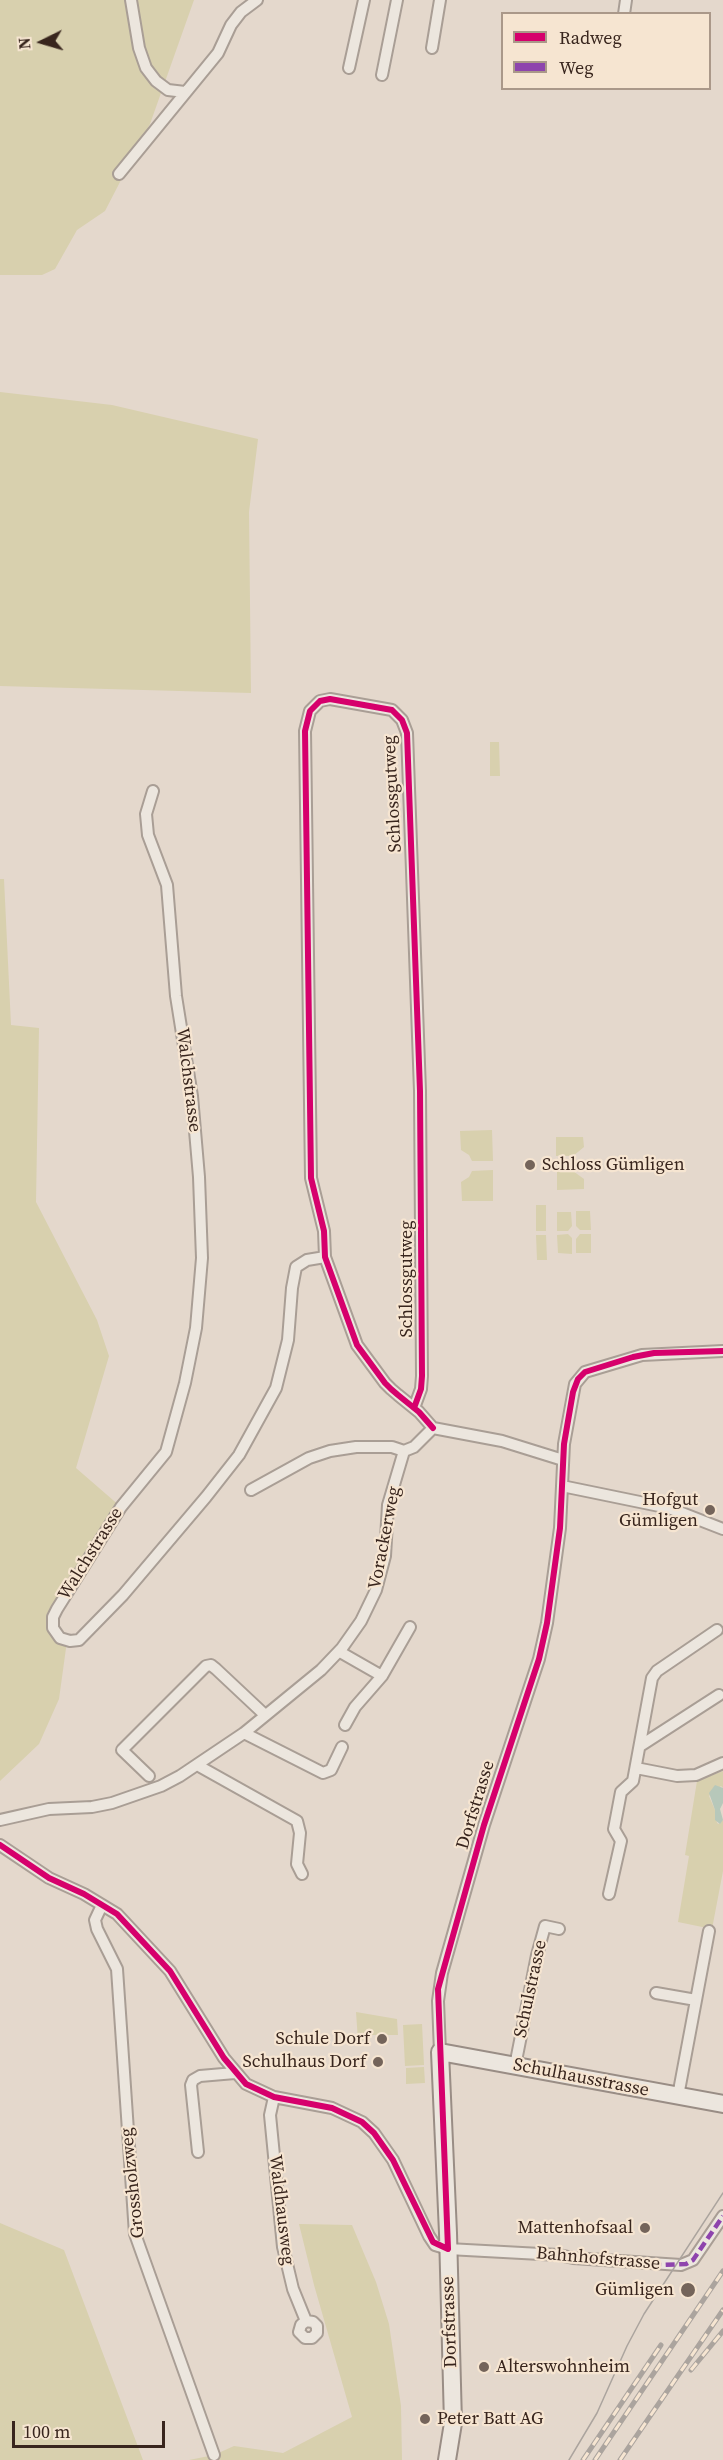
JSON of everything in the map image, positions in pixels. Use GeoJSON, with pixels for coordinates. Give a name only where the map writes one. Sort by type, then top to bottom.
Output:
{"type":"FeatureCollection","features":[{"type":"Feature","properties":{"kind":"street"},"geometry":{"type":"LineString","coordinates":[[131,0],[139,48],[146,68],[156,81],[168,90],[184,92]]}},
{"type":"Feature","properties":{"kind":"street"},"geometry":{"type":"LineString","coordinates":[[119,174],[218,53],[231,25],[241,12],[257,0]]}},
{"type":"Feature","properties":{"kind":"street"},"geometry":{"type":"LineString","coordinates":[[349,68],[364,0]]}},
{"type":"Feature","properties":{"kind":"street"},"geometry":{"type":"LineString","coordinates":[[382,75],[398,0]]}},
{"type":"Feature","properties":{"kind":"street"},"geometry":{"type":"LineString","coordinates":[[432,48],[440,0]]}},
{"type":"Feature","properties":{"kind":"street","name":"Schlossgutweg"},"geometry":{"type":"LineString","coordinates":[[325,1257],[324,1231],[311,1178],[310,1157],[305,731],[307,716],[313,707],[320,701],[330,699],[389,709],[402,720],[407,734],[420,1115],[422,1376],[421,1389],[414,1408]]}},
{"type":"Feature","properties":{"kind":"street","name":"Walchstrasse"},"geometry":{"type":"LineString","coordinates":[[153,791],[146,814],[148,835],[167,885],[176,996],[192,1096],[198,1165],[202,1258],[196,1328],[182,1394],[166,1452],[121,1507],[54,1613],[53,1628],[60,1638],[67,1641],[79,1640],[123,1595],[239,1455],[276,1388],[288,1340],[296,1267],[302,1262],[325,1257]]}},
{"type":"Feature","properties":{"kind":"street"},"geometry":{"type":"LineString","coordinates":[[325,1257],[351,1331],[364,1356],[391,1389],[433,1428],[502,1441],[563,1460]]}},
{"type":"Feature","properties":{"kind":"street","name":"Dorfstrasse"},"geometry":{"type":"LineString","coordinates":[[447,2460],[453,2423],[438,2001],[442,1972],[484,1825],[539,1659],[547,1623],[555,1569],[563,1460],[573,1392],[582,1376],[598,1368],[642,1355],[723,1351]]}},
{"type":"Feature","properties":{"kind":"street"},"geometry":{"type":"LineString","coordinates":[[251,1490],[309,1458],[330,1451],[356,1447],[392,1447],[404,1451],[414,1447],[433,1428]]}},
{"type":"Feature","properties":{"kind":"street","name":"Vorackerweg"},"geometry":{"type":"LineString","coordinates":[[0,1820],[49,1809],[92,1807],[112,1803],[161,1786],[244,1733],[291,1696],[340,1652],[361,1621],[376,1590],[385,1556],[388,1505],[404,1451]]}},
{"type":"Feature","properties":{"kind":"street"},"geometry":{"type":"LineString","coordinates":[[562,1486],[669,1508],[723,1529]]}},
{"type":"Feature","properties":{"kind":"street"},"geometry":{"type":"LineString","coordinates":[[345,1725],[355,1707],[382,1676],[410,1627]]}},
{"type":"Feature","properties":{"kind":"street"},"geometry":{"type":"LineString","coordinates":[[609,1894],[621,1841],[614,1829],[621,1792],[633,1781],[652,1678],[657,1671],[717,1630]]}},
{"type":"Feature","properties":{"kind":"street"},"geometry":{"type":"LineString","coordinates":[[340,1652],[382,1676]]}},
{"type":"Feature","properties":{"kind":"street"},"geometry":{"type":"LineString","coordinates":[[149,1776],[122,1750],[206,1666],[211,1665],[216,1668],[265,1715]]}},
{"type":"Feature","properties":{"kind":"street"},"geometry":{"type":"LineString","coordinates":[[640,1746],[718,1695]]}},
{"type":"Feature","properties":{"kind":"street"},"geometry":{"type":"LineString","coordinates":[[244,1733],[323,1773],[331,1770],[342,1747]]}},
{"type":"Feature","properties":{"kind":"street"},"geometry":{"type":"LineString","coordinates":[[636,1768],[677,1776],[696,1775],[723,1764]]}},
{"type":"Feature","properties":{"kind":"street"},"geometry":{"type":"LineString","coordinates":[[197,1765],[297,1821],[300,1833],[297,1864],[302,1874]]}},
{"type":"Feature","properties":{"kind":"street"},"geometry":{"type":"LineString","coordinates":[[0,1845],[49,1878],[117,1914],[159,1957],[235,2073],[246,2084],[274,2097],[332,2108],[362,2122],[374,2133],[393,2160],[433,2242],[448,2249]]}},
{"type":"Feature","properties":{"kind":"street","name":"Grossholzweg"},"geometry":{"type":"LineString","coordinates":[[102,1905],[95,1920],[97,1929],[117,1969],[135,2234],[214,2455]]}},
{"type":"Feature","properties":{"kind":"street","name":"Schulstrasse"},"geometry":{"type":"LineString","coordinates":[[515,2066],[545,1926],[559,1929]]}},
{"type":"Feature","properties":{"kind":"street"},"geometry":{"type":"LineString","coordinates":[[678,2096],[709,1931]]}},
{"type":"Feature","properties":{"kind":"street"},"geometry":{"type":"LineString","coordinates":[[656,1993],[696,2000]]}},
{"type":"Feature","properties":{"kind":"street","name":"Schulhausstrasse"},"geometry":{"type":"LineString","coordinates":[[440,2052],[723,2104]]}},
{"type":"Feature","properties":{"kind":"street"},"geometry":{"type":"LineString","coordinates":[[198,2152],[191,2085],[193,2080],[200,2076],[235,2073]]}},
{"type":"Feature","properties":{"kind":"street","name":"Waldhausweg"},"geometry":{"type":"LineString","coordinates":[[274,2097],[270,2115],[283,2247],[293,2289],[306,2321]]}},
{"type":"Feature","properties":{"kind":"street","name":"Bahnhofstrasse"},"geometry":{"type":"LineString","coordinates":[[448,2249],[681,2265],[693,2260],[723,2216]]}},
{"type":"Feature","properties":{"kind":"shaded area"},"geometry":{"type":"Polygon","coordinates":[[[0,0],[194,0],[150,124],[105,211],[77,230],[55,269],[42,275],[0,275],[0,0]]]}},
{"type":"Feature","properties":{"kind":"shaded area"},"geometry":{"type":"Polygon","coordinates":[[[0,392],[112,405],[258,439],[249,512],[251,693],[0,686],[0,392]]]}},
{"type":"Feature","properties":{"kind":"shaded area"},"geometry":{"type":"Polygon","coordinates":[[[490,742],[499,742],[500,776],[490,776],[490,742]]]}},
{"type":"Feature","properties":{"kind":"shaded area"},"geometry":{"type":"Polygon","coordinates":[[[0,879],[4,879],[11,1025],[39,1028],[36,1202],[97,1320],[109,1356],[76,1468],[121,1507],[53,1623],[67,1641],[59,1699],[39,1744],[0,1781],[0,879]]]}},
{"type":"Feature","properties":{"kind":"shaded area"},"geometry":{"type":"Polygon","coordinates":[[[492,1130],[493,1161],[472,1161],[469,1155],[461,1150],[460,1131],[492,1130]]]}},
{"type":"Feature","properties":{"kind":"shaded area"},"geometry":{"type":"Polygon","coordinates":[[[556,1137],[583,1137],[584,1147],[573,1156],[556,1156],[556,1137]]]}},
{"type":"Feature","properties":{"kind":"shaded area"},"geometry":{"type":"Polygon","coordinates":[[[493,1170],[493,1201],[462,1201],[461,1182],[469,1177],[472,1171],[493,1170]]]}},
{"type":"Feature","properties":{"kind":"shaded area"},"geometry":{"type":"Polygon","coordinates":[[[557,1171],[573,1171],[584,1179],[584,1189],[557,1190],[557,1171]]]}},
{"type":"Feature","properties":{"kind":"shaded area"},"geometry":{"type":"Polygon","coordinates":[[[536,1205],[546,1205],[546,1231],[536,1231],[536,1205]]]}},
{"type":"Feature","properties":{"kind":"shaded area"},"geometry":{"type":"Polygon","coordinates":[[[576,1211],[590,1211],[591,1230],[580,1230],[576,1226],[576,1211]]]}},
{"type":"Feature","properties":{"kind":"shaded area"},"geometry":{"type":"Polygon","coordinates":[[[557,1212],[571,1212],[572,1226],[568,1231],[557,1231],[557,1212]]]}},
{"type":"Feature","properties":{"kind":"shaded area"},"geometry":{"type":"Polygon","coordinates":[[[568,1234],[572,1238],[572,1254],[558,1253],[557,1235],[568,1234]]]}},
{"type":"Feature","properties":{"kind":"shaded area"},"geometry":{"type":"Polygon","coordinates":[[[580,1234],[591,1234],[591,1253],[576,1253],[576,1239],[580,1234]]]}},
{"type":"Feature","properties":{"kind":"shaded area"},"geometry":{"type":"Polygon","coordinates":[[[536,1235],[546,1235],[547,1260],[537,1260],[536,1235]]]}},
{"type":"Feature","properties":{"kind":"shaded area"},"geometry":{"type":"Polygon","coordinates":[[[723,1771],[723,1788],[721,1786],[709,1796],[717,1823],[723,1820],[723,1871],[712,1929],[678,1922],[689,1856],[685,1855],[697,1781],[723,1771]]]}},
{"type":"Feature","properties":{"kind":"shaded area"},"geometry":{"type":"Polygon","coordinates":[[[715,1785],[723,1788],[723,1803],[720,1809],[723,1820],[720,1824],[715,1820],[715,1810],[709,1793],[715,1785]]]}},
{"type":"Feature","properties":{"kind":"shaded area"},"geometry":{"type":"Polygon","coordinates":[[[356,2012],[397,2019],[398,2035],[365,2035],[365,2040],[358,2041],[356,2012]]]}},
{"type":"Feature","properties":{"kind":"shaded area"},"geometry":{"type":"Polygon","coordinates":[[[422,2024],[424,2065],[405,2066],[403,2025],[422,2024]]]}},
{"type":"Feature","properties":{"kind":"shaded area"},"geometry":{"type":"Polygon","coordinates":[[[424,2067],[425,2083],[406,2084],[406,2068],[424,2067]]]}},
{"type":"Feature","properties":{"kind":"shaded area"},"geometry":{"type":"Polygon","coordinates":[[[0,2223],[64,2250],[143,2460],[0,2460],[0,2223]]]}},
{"type":"Feature","properties":{"kind":"shaded area"},"geometry":{"type":"Polygon","coordinates":[[[299,2224],[352,2225],[376,2282],[389,2324],[401,2406],[402,2460],[189,2460],[214,2455],[234,2446],[283,2453],[352,2417],[299,2224]]]}},
{"type":"Feature","properties":{"kind":"tram line"},"geometry":{"type":"LineString","coordinates":[[569,2460],[597,2413],[644,2314],[723,2193]]}},
{"type":"Feature","properties":{"kind":"railway"},"geometry":{"type":"LineString","coordinates":[[595,2460],[723,2271]]}},
{"type":"Feature","properties":{"kind":"railway"},"geometry":{"type":"LineString","coordinates":[[620,2460],[723,2310]]}},
{"type":"Feature","properties":{"kind":"railway"},"geometry":{"type":"LineString","coordinates":[[691,2370],[723,2331]]}},
{"type":"Feature","properties":{"kind":"railway"},"geometry":{"type":"LineString","coordinates":[[583,2460],[661,2345]]}},
{"type":"Feature","properties":{"kind":"marked path"},"geometry":{"type":"LineString","coordinates":[[585,2258],[662,2265],[686,2264],[693,2260],[723,2216]]}},
{"type":"Feature","properties":{"kind":"cycle path"},"geometry":{"type":"LineString","coordinates":[[414,1408],[421,1389],[422,1376],[420,1091],[407,733],[402,720],[392,710],[330,699],[320,701],[310,711],[305,731],[311,1178],[324,1231],[325,1257],[357,1345],[385,1383],[398,1395],[419,1412],[433,1428]]}},
{"type":"Feature","properties":{"kind":"cycle path"},"geometry":{"type":"LineString","coordinates":[[0,1845],[49,1878],[84,1894],[117,1914],[170,1971],[224,2058],[246,2084],[274,2097],[332,2108],[362,2122],[374,2133],[393,2160],[433,2242],[448,2249],[438,1989],[484,1825],[539,1659],[547,1623],[560,1528],[564,1444],[573,1392],[578,1379],[585,1372],[633,1357],[654,1353],[723,1351]]}},
{"type":"Feature","properties":{"kind":"place","name":"Schloss Gümligen"},"geometry":{"type":"Point","coordinates":[530,1165]}},
{"type":"Feature","properties":{"kind":"place","name":"Hofgut Gümligen"},"geometry":{"type":"Point","coordinates":[710,1510]}},
{"type":"Feature","properties":{"kind":"place","name":"Schule Dorf"},"geometry":{"type":"Point","coordinates":[382,2039]}},
{"type":"Feature","properties":{"kind":"place","name":"Schulhaus Dorf"},"geometry":{"type":"Point","coordinates":[378,2062]}},
{"type":"Feature","properties":{"kind":"place","name":"Mattenhofsaal"},"geometry":{"type":"Point","coordinates":[645,2228]}},
{"type":"Feature","properties":{"kind":"place","name":"Gümligen"},"geometry":{"type":"Point","coordinates":[688,2290]}},
{"type":"Feature","properties":{"kind":"place","name":"Alterswohnheim"},"geometry":{"type":"Point","coordinates":[484,2367]}},
{"type":"Feature","properties":{"kind":"place","name":"Peter Batt AG"},"geometry":{"type":"Point","coordinates":[425,2419]}}]}
